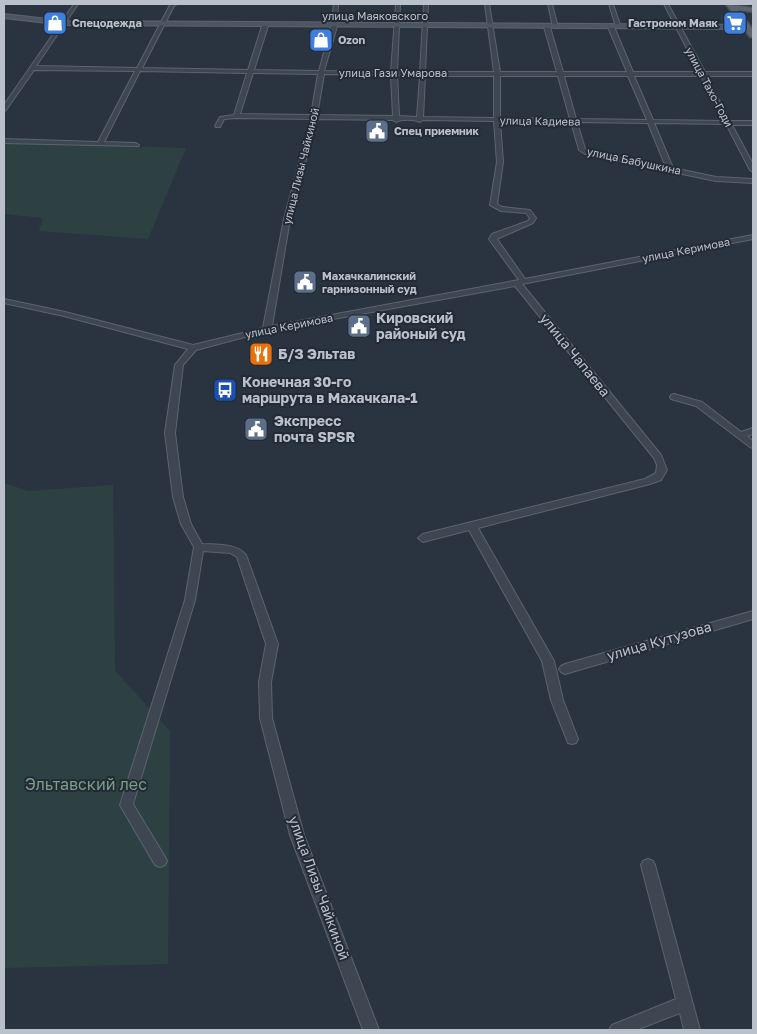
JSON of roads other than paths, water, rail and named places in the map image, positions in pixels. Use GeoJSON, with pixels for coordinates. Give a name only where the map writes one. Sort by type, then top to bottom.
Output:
{"type":"FeatureCollection","features":[{"type":"Feature","properties":{"kind":"main road"},"geometry":{"type":"LineString","coordinates":[[731,5],[753,10]]}},
{"type":"Feature","properties":{"kind":"main road"},"geometry":{"type":"LineString","coordinates":[[731,5],[753,35]]}},
{"type":"Feature","properties":{"kind":"street"},"geometry":{"type":"LineString","coordinates":[[4,108],[76,4]]}},
{"type":"Feature","properties":{"kind":"street"},"geometry":{"type":"LineString","coordinates":[[100,144],[172,5],[175,4]]}},
{"type":"Feature","properties":{"kind":"street","name":"улица Лизы Чайкиной"},"geometry":{"type":"LineString","coordinates":[[267,329],[287,219],[314,118],[321,73],[334,26],[336,4]]}},
{"type":"Feature","properties":{"kind":"street"},"geometry":{"type":"LineString","coordinates":[[396,120],[394,73],[398,4]]}},
{"type":"Feature","properties":{"kind":"street"},"geometry":{"type":"LineString","coordinates":[[420,120],[426,4]]}},
{"type":"Feature","properties":{"kind":"street"},"geometry":{"type":"LineString","coordinates":[[488,4],[497,73],[497,121]]}},
{"type":"Feature","properties":{"kind":"street"},"geometry":{"type":"LineString","coordinates":[[550,4],[556,27]]}},
{"type":"Feature","properties":{"kind":"street"},"geometry":{"type":"LineString","coordinates":[[611,4],[619,27]]}},
{"type":"Feature","properties":{"kind":"street","name":"улица Тахо-Годи"},"geometry":{"type":"LineString","coordinates":[[666,4],[753,170]]}},
{"type":"Feature","properties":{"kind":"street","name":"улица Маяковского"},"geometry":{"type":"LineString","coordinates":[[4,16],[64,22],[265,26],[747,26]]}},
{"type":"Feature","properties":{"kind":"street"},"geometry":{"type":"LineString","coordinates":[[218,126],[222,118],[236,116],[248,72],[265,26]]}},
{"type":"Feature","properties":{"kind":"street","name":"улица Бабушкина"},"geometry":{"type":"LineString","coordinates":[[547,27],[582,150],[587,153],[716,179],[753,182]]}},
{"type":"Feature","properties":{"kind":"street"},"geometry":{"type":"LineString","coordinates":[[611,27],[670,169]]}},
{"type":"Feature","properties":{"kind":"street","name":"улица Гази Умарова"},"geometry":{"type":"LineString","coordinates":[[32,68],[422,74],[753,74]]}},
{"type":"Feature","properties":{"kind":"street","name":"улица Кадиева"},"geometry":{"type":"LineString","coordinates":[[236,116],[396,120],[753,123]]}},
{"type":"Feature","properties":{"kind":"street","name":"улица Чапаева"},"geometry":{"type":"LineString","coordinates":[[472,526],[658,478],[663,473],[664,466],[520,282],[493,239],[495,236],[531,222],[533,218],[528,212],[501,209],[493,205],[500,162],[497,121]]}},
{"type":"Feature","properties":{"kind":"street"},"geometry":{"type":"LineString","coordinates":[[4,141],[136,145]]}},
{"type":"Feature","properties":{"kind":"street","name":"улица Керимова"},"geometry":{"type":"LineString","coordinates":[[4,301],[65,314],[193,348],[267,329],[753,237]]}},
{"type":"Feature","properties":{"kind":"street"},"geometry":{"type":"LineString","coordinates":[[160,861],[126,805],[190,600],[199,547],[186,524],[178,497],[170,433],[179,365],[193,348]]}},
{"type":"Feature","properties":{"kind":"street"},"geometry":{"type":"LineString","coordinates":[[674,397],[699,404],[753,445]]}},
{"type":"Feature","properties":{"kind":"street"},"geometry":{"type":"LineString","coordinates":[[740,435],[753,431]]}},
{"type":"Feature","properties":{"kind":"street"},"geometry":{"type":"LineString","coordinates":[[423,538],[472,526],[548,661],[557,700],[572,739]]}},
{"type":"Feature","properties":{"kind":"street","name":"улица Лизы Чайкиной"},"geometry":{"type":"LineString","coordinates":[[199,547],[232,550],[242,555],[272,644],[265,682],[266,718],[297,835],[371,1030]]}},
{"type":"Feature","properties":{"kind":"street","name":"улица Кутузова"},"geometry":{"type":"LineString","coordinates":[[565,669],[753,615]]}},
{"type":"Feature","properties":{"kind":"street"},"geometry":{"type":"LineString","coordinates":[[648,865],[692,1030]]}},
{"type":"Feature","properties":{"kind":"street"},"geometry":{"type":"LineString","coordinates":[[617,1030],[684,1004]]}},
{"type":"Feature","properties":{"kind":"place","name":"Спецодежда"},"geometry":{"type":"Point","coordinates":[55,23]}},
{"type":"Feature","properties":{"kind":"place","name":"Гастроном Маяк"},"geometry":{"type":"Point","coordinates":[735,23]}},
{"type":"Feature","properties":{"kind":"place","name":"Ozon"},"geometry":{"type":"Point","coordinates":[321,40]}},
{"type":"Feature","properties":{"kind":"place","name":"Спец приемник"},"geometry":{"type":"Point","coordinates":[377,131]}},
{"type":"Feature","properties":{"kind":"place","name":"Махачкалинский гарнизонный суд"},"geometry":{"type":"Point","coordinates":[305,282]}},
{"type":"Feature","properties":{"kind":"place","name":"Кировский районый суд"},"geometry":{"type":"Point","coordinates":[359,326]}},
{"type":"Feature","properties":{"kind":"place","name":"Б/З Эльтав"},"geometry":{"type":"Point","coordinates":[261,354]}},
{"type":"Feature","properties":{"kind":"place","name":"Конечная 30-го маршрута в Махачкала-1"},"geometry":{"type":"Point","coordinates":[225,390]}},
{"type":"Feature","properties":{"kind":"place","name":"Экспресс почта SPSR"},"geometry":{"type":"Point","coordinates":[256,429]}},
{"type":"Feature","properties":{"kind":"park label","name":"Эльтавский лес"},"geometry":{"type":"Point","coordinates":[86,784]}}]}
